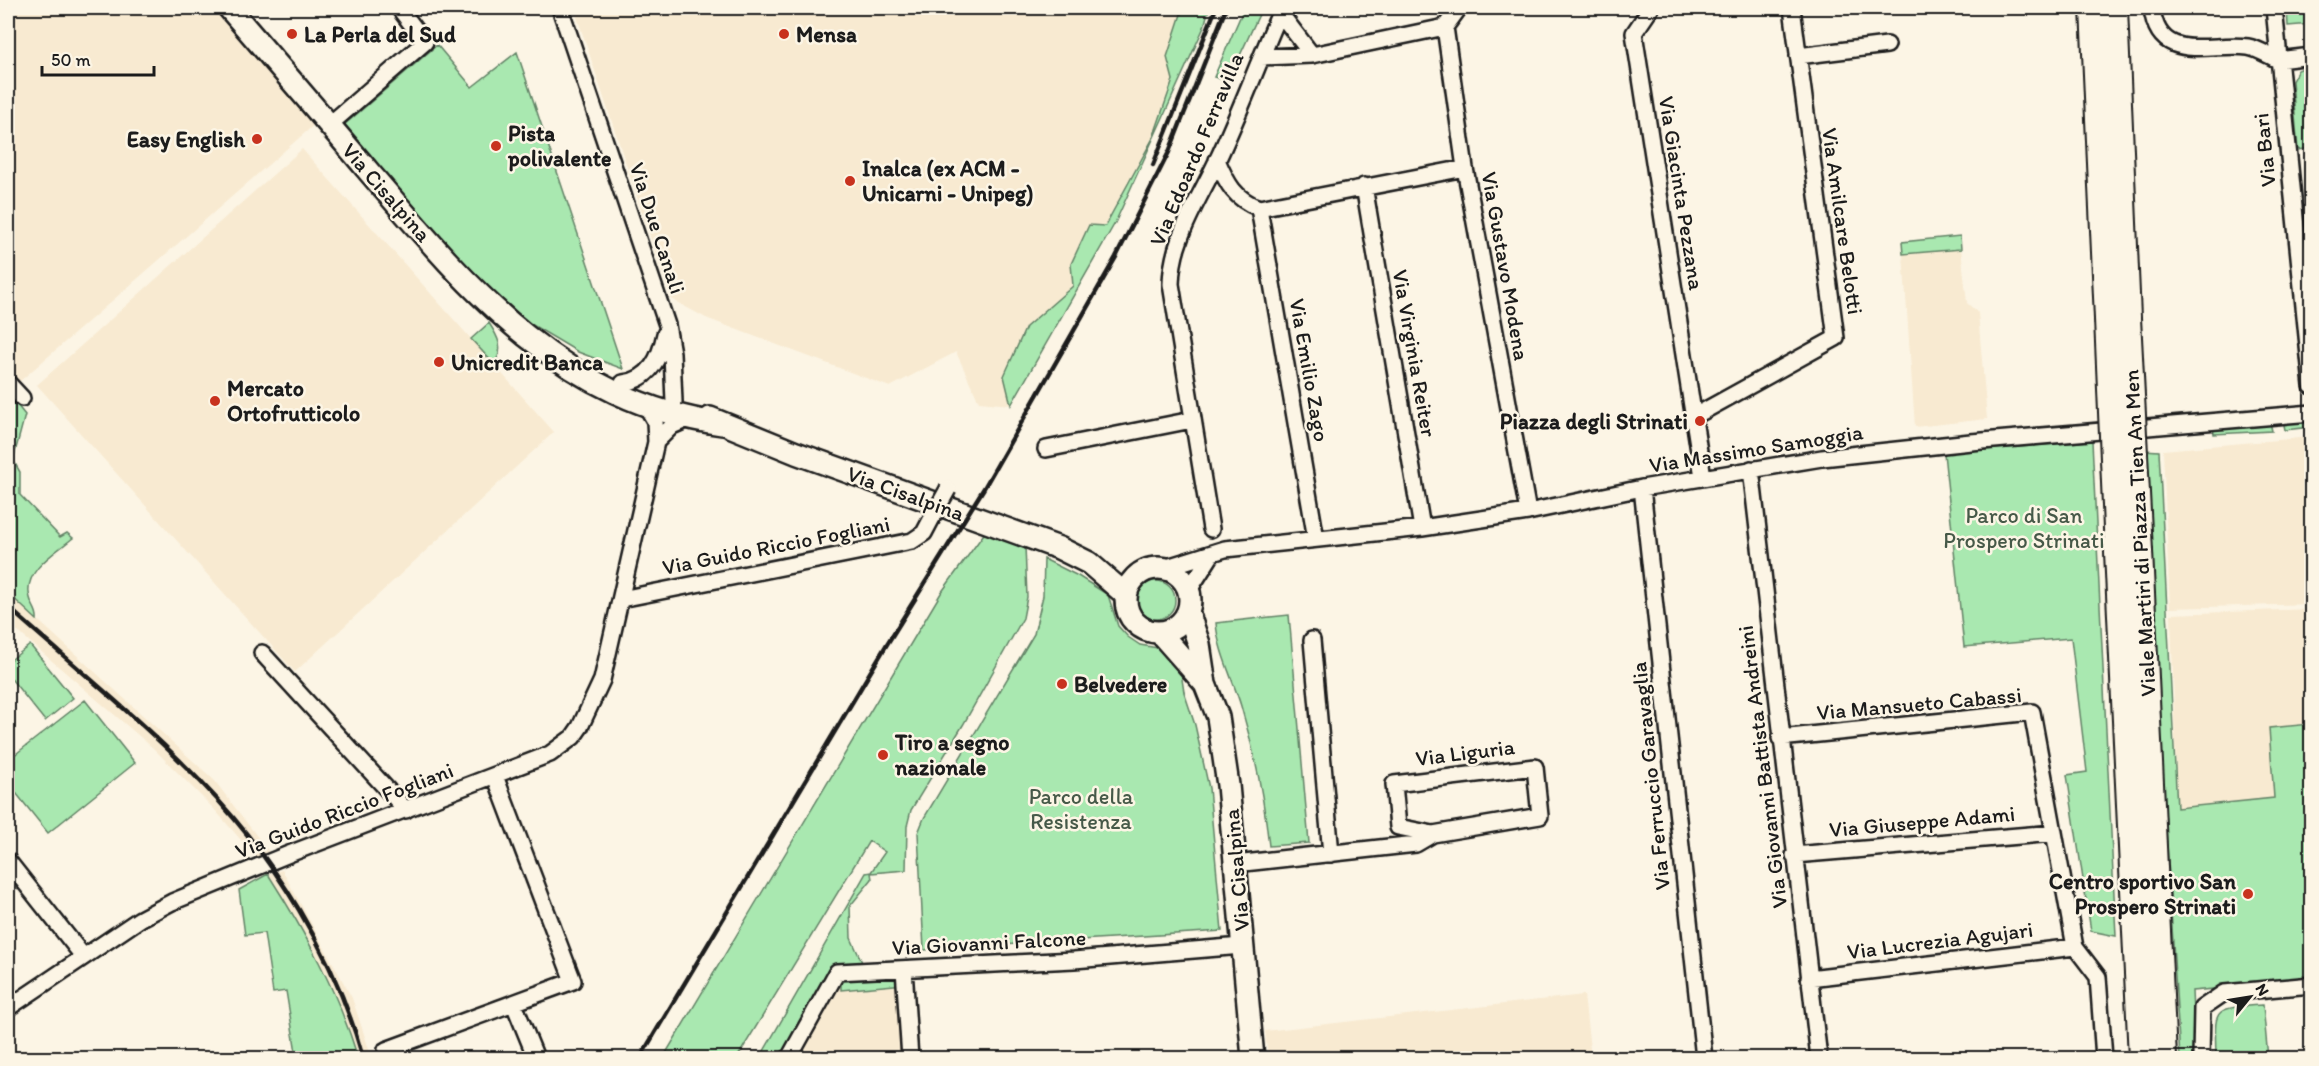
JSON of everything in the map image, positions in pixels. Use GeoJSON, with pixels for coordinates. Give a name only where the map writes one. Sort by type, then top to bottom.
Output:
{"type":"FeatureCollection","features":[{"type":"Feature","properties":{"kind":"highway","name":"Viale Martiri di Piazza Tien An Men"},"geometry":{"type":"LineString","coordinates":[[2093,8],[2118,318],[2129,552],[2164,1059]]}},
{"type":"Feature","properties":{"kind":"highway","name":"Viale Martiri di Piazza Tien An Men"},"geometry":{"type":"LineString","coordinates":[[2115,8],[2118,318]]}},
{"type":"Feature","properties":{"kind":"highway","name":"Viale Martiri di Piazza Tien An Men"},"geometry":{"type":"LineString","coordinates":[[2129,552],[2141,1059]]}},
{"type":"Feature","properties":{"kind":"main road","name":"Via Cisalpina"},"geometry":{"type":"LineString","coordinates":[[229,8],[466,284],[514,328],[594,384],[688,418],[723,424]]}},
{"type":"Feature","properties":{"kind":"main road","name":"Via Cisalpina"},"geometry":{"type":"LineString","coordinates":[[562,360],[601,372],[723,424],[1059,548],[1089,563],[1126,596],[1128,614],[1134,622],[1142,628],[1160,633],[1205,684]]}},
{"type":"Feature","properties":{"kind":"main road","name":"Via Cisalpina"},"geometry":{"type":"LineString","coordinates":[[1089,563],[1154,570]]}},
{"type":"Feature","properties":{"kind":"main road"},"geometry":{"type":"LineString","coordinates":[[1126,596],[1135,577],[1154,570],[1179,576],[1189,590]]}},
{"type":"Feature","properties":{"kind":"main road","name":"Via Cisalpina"},"geometry":{"type":"LineString","coordinates":[[1189,590],[1188,612],[1199,644],[1205,684],[1218,717],[1228,785],[1253,1059]]}},
{"type":"Feature","properties":{"kind":"main road"},"geometry":{"type":"LineString","coordinates":[[1160,633],[1177,626],[1188,612]]}},
{"type":"Feature","properties":{"kind":"street"},"geometry":{"type":"LineString","coordinates":[[329,124],[425,42],[399,8]]}},
{"type":"Feature","properties":{"kind":"street","name":"Via Due Canali"},"geometry":{"type":"LineString","coordinates":[[560,8],[667,325],[672,353],[674,402]]}},
{"type":"Feature","properties":{"kind":"street"},"geometry":{"type":"LineString","coordinates":[[1261,57],[1312,55],[1445,27],[1459,8]]}},
{"type":"Feature","properties":{"kind":"street","name":"Via Giacinta Pezzana"},"geometry":{"type":"LineString","coordinates":[[1652,8],[1634,33],[1693,417]]}},
{"type":"Feature","properties":{"kind":"street","name":"Via Amilcare Belotti"},"geometry":{"type":"LineString","coordinates":[[1693,417],[1836,338],[1792,8]]}},
{"type":"Feature","properties":{"kind":"street"},"geometry":{"type":"LineString","coordinates":[[2152,8],[2160,35],[2174,44],[2192,49],[2249,46],[2278,60],[2312,56]]}},
{"type":"Feature","properties":{"kind":"street","name":"Via Bari"},"geometry":{"type":"LineString","coordinates":[[2274,8],[2312,387]]}},
{"type":"Feature","properties":{"kind":"street"},"geometry":{"type":"LineString","coordinates":[[1281,10],[1312,55]]}},
{"type":"Feature","properties":{"kind":"street","name":"Via Edoardo Ferravilla"},"geometry":{"type":"LineString","coordinates":[[1211,530],[1171,284],[1171,266],[1179,237],[1218,160],[1281,10]]}},
{"type":"Feature","properties":{"kind":"street","name":"Via Gustavo Modena"},"geometry":{"type":"LineString","coordinates":[[1445,27],[1465,168],[1528,512]]}},
{"type":"Feature","properties":{"kind":"street"},"geometry":{"type":"LineString","coordinates":[[1798,56],[1887,45]]}},
{"type":"Feature","properties":{"kind":"street"},"geometry":{"type":"LineString","coordinates":[[1218,160],[1227,183],[1234,193],[1244,202],[1259,208],[1465,168]]}},
{"type":"Feature","properties":{"kind":"street","name":"Via Virginia Reiter"},"geometry":{"type":"LineString","coordinates":[[1364,186],[1422,528]]}},
{"type":"Feature","properties":{"kind":"street","name":"Via Emilio Zago"},"geometry":{"type":"LineString","coordinates":[[1259,208],[1316,539]]}},
{"type":"Feature","properties":{"kind":"street","name":"Via Due Canali"},"geometry":{"type":"LineString","coordinates":[[623,383],[635,382],[655,364],[662,352],[667,325]]}},
{"type":"Feature","properties":{"kind":"street"},"geometry":{"type":"LineString","coordinates":[[8,383],[22,398]]}},
{"type":"Feature","properties":{"kind":"street","name":"Via Guido Riccio Fogliani"},"geometry":{"type":"LineString","coordinates":[[8,1008],[83,956],[172,902],[550,754],[573,737],[602,680],[656,442],[655,421],[645,404]]}},
{"type":"Feature","properties":{"kind":"street","name":"Via Massimo Samoggia"},"geometry":{"type":"LineString","coordinates":[[1154,570],[1225,549],[1422,528],[1528,512],[1642,488],[1822,458],[1971,442],[2312,413]]}},
{"type":"Feature","properties":{"kind":"street"},"geometry":{"type":"LineString","coordinates":[[1693,417],[1703,477]]}},
{"type":"Feature","properties":{"kind":"street"},"geometry":{"type":"LineString","coordinates":[[656,442],[672,426],[688,418]]}},
{"type":"Feature","properties":{"kind":"street"},"geometry":{"type":"LineString","coordinates":[[1046,449],[1192,420]]}},
{"type":"Feature","properties":{"kind":"street","name":"Via Giovanni Battista Andreini"},"geometry":{"type":"LineString","coordinates":[[1751,469],[1780,738],[1819,1059]]}},
{"type":"Feature","properties":{"kind":"street","name":"Via Ferruccio Garavaglia"},"geometry":{"type":"LineString","coordinates":[[1642,488],[1704,1059]]}},
{"type":"Feature","properties":{"kind":"street","name":"Via Guido Riccio Fogliani"},"geometry":{"type":"LineString","coordinates":[[621,599],[912,541],[924,532],[948,489]]}},
{"type":"Feature","properties":{"kind":"street"},"geometry":{"type":"LineString","coordinates":[[1189,590],[1212,554]]}},
{"type":"Feature","properties":{"kind":"street"},"geometry":{"type":"LineString","coordinates":[[1312,640],[1331,854]]}},
{"type":"Feature","properties":{"kind":"street"},"geometry":{"type":"LineString","coordinates":[[262,653],[406,810]]}},
{"type":"Feature","properties":{"kind":"street","name":"Via Mansueto Cabassi"},"geometry":{"type":"LineString","coordinates":[[1780,738],[2032,712],[2075,947],[2098,977],[2104,1059]]}},
{"type":"Feature","properties":{"kind":"street","name":"Via Liguria"},"geometry":{"type":"LineString","coordinates":[[1235,864],[1416,844],[1434,834],[1540,816],[1535,767],[1394,784],[1398,827],[1434,834]]}},
{"type":"Feature","properties":{"kind":"street"},"geometry":{"type":"LineString","coordinates":[[386,1050],[573,981],[495,776]]}},
{"type":"Feature","properties":{"kind":"street","name":"Via Giuseppe Adami"},"geometry":{"type":"LineString","coordinates":[[1794,855],[2054,833]]}},
{"type":"Feature","properties":{"kind":"street"},"geometry":{"type":"LineString","coordinates":[[8,861],[83,956]]}},
{"type":"Feature","properties":{"kind":"street","name":"Via Giovanni Falcone"},"geometry":{"type":"LineString","coordinates":[[789,1059],[837,972],[1074,960],[1242,946]]}},
{"type":"Feature","properties":{"kind":"street","name":"Via Lucrezia Agujari"},"geometry":{"type":"LineString","coordinates":[[1809,978],[2075,947]]}},
{"type":"Feature","properties":{"kind":"street"},"geometry":{"type":"LineString","coordinates":[[904,969],[910,1059]]}},
{"type":"Feature","properties":{"kind":"street"},"geometry":{"type":"LineString","coordinates":[[2201,1059],[2202,1008],[2224,993],[2312,985]]}},
{"type":"Feature","properties":{"kind":"street"},"geometry":{"type":"LineString","coordinates":[[514,1004],[536,1059]]}},
{"type":"Feature","properties":{"kind":"shaded area"},"geometry":{"type":"Polygon","coordinates":[[[8,8],[215,8],[314,125],[19,382],[8,369],[8,8]]]}},
{"type":"Feature","properties":{"kind":"shaded area"},"geometry":{"type":"Polygon","coordinates":[[[574,8],[1200,8],[1153,138],[1011,405],[979,402],[956,352],[890,387],[706,318],[671,299],[574,8]]]}},
{"type":"Feature","properties":{"kind":"shaded area","name":"Mercato Ortofrutticolo"},"geometry":{"type":"Polygon","coordinates":[[[302,149],[554,432],[295,672],[37,385],[302,149]]]}},
{"type":"Feature","properties":{"kind":"shaded area"},"geometry":{"type":"Polygon","coordinates":[[[1961,249],[1967,303],[1978,313],[1987,419],[1915,427],[1903,254],[1961,249]]]}},
{"type":"Feature","properties":{"kind":"shaded area"},"geometry":{"type":"Polygon","coordinates":[[[2311,437],[2311,604],[2170,608],[2163,450],[2311,437]]]}},
{"type":"Feature","properties":{"kind":"shaded area"},"geometry":{"type":"Polygon","coordinates":[[[8,593],[214,780],[273,857],[261,863],[214,809],[153,748],[8,623],[8,593]]]}},
{"type":"Feature","properties":{"kind":"shaded area"},"geometry":{"type":"Polygon","coordinates":[[[2311,609],[2311,724],[2269,728],[2274,798],[2177,808],[2171,614],[2311,609]]]}},
{"type":"Feature","properties":{"kind":"shaded area"},"geometry":{"type":"Polygon","coordinates":[[[282,870],[352,998],[372,1058],[358,1058],[342,1014],[311,944],[268,874],[282,870]]]}},
{"type":"Feature","properties":{"kind":"shaded area"},"geometry":{"type":"Polygon","coordinates":[[[904,969],[910,1058],[789,1058],[841,972],[904,969]]]}},
{"type":"Feature","properties":{"kind":"shaded area"},"geometry":{"type":"Polygon","coordinates":[[[1584,995],[1591,1058],[1268,1058],[1265,1031],[1584,995]]]}},
{"type":"Feature","properties":{"kind":"green space"},"geometry":{"type":"Polygon","coordinates":[[[1183,8],[1209,8],[1204,27],[1115,223],[1011,405],[1004,376],[1026,327],[1073,286],[1071,264],[1089,225],[1105,226],[1153,138],[1173,80],[1167,57],[1183,8]]]}},
{"type":"Feature","properties":{"kind":"green space"},"geometry":{"type":"Polygon","coordinates":[[[1244,8],[1262,8],[1228,81],[1214,77],[1244,8]]]}},
{"type":"Feature","properties":{"kind":"green space"},"geometry":{"type":"Polygon","coordinates":[[[2287,8],[2311,8],[2311,24],[2288,26],[2287,8]]]}},
{"type":"Feature","properties":{"kind":"green space"},"geometry":{"type":"Polygon","coordinates":[[[437,45],[472,87],[517,52],[623,369],[578,352],[514,314],[463,263],[343,126],[437,45]]]}},
{"type":"Feature","properties":{"kind":"green space"},"geometry":{"type":"Polygon","coordinates":[[[2311,65],[2311,148],[2298,150],[2292,81],[2298,70],[2311,65]]]}},
{"type":"Feature","properties":{"kind":"green space"},"geometry":{"type":"Polygon","coordinates":[[[1960,236],[1961,249],[1903,254],[1902,242],[1960,236]]]}},
{"type":"Feature","properties":{"kind":"green space"},"geometry":{"type":"Polygon","coordinates":[[[489,323],[500,348],[494,364],[471,339],[489,323]]]}},
{"type":"Feature","properties":{"kind":"green space"},"geometry":{"type":"Polygon","coordinates":[[[9,395],[25,415],[13,460],[20,472],[20,495],[60,537],[67,533],[73,538],[42,563],[31,579],[30,598],[37,614],[37,620],[8,593],[9,395]]]}},
{"type":"Feature","properties":{"kind":"green space"},"geometry":{"type":"Polygon","coordinates":[[[2311,417],[2311,427],[2285,430],[2283,420],[2311,417]]]}},
{"type":"Feature","properties":{"kind":"green space"},"geometry":{"type":"Polygon","coordinates":[[[2270,422],[2272,431],[2214,434],[2213,427],[2270,422]]]}},
{"type":"Feature","properties":{"kind":"green space","name":"Parco di San Prospero Strinati"},"geometry":{"type":"Polygon","coordinates":[[[2092,441],[2116,936],[2091,931],[2067,775],[2087,772],[2071,638],[1964,647],[1944,453],[2092,441]]]}},
{"type":"Feature","properties":{"kind":"green space","name":"Centro sportivo San Prospero Strinati"},"geometry":{"type":"Polygon","coordinates":[[[2143,450],[2159,451],[2177,808],[2274,798],[2269,728],[2311,724],[2311,980],[2192,991],[2195,1058],[2180,1058],[2143,450]]]}},
{"type":"Feature","properties":{"kind":"green space","name":"Tiro a segno nazionale"},"geometry":{"type":"Polygon","coordinates":[[[986,531],[1025,546],[1027,597],[1023,618],[963,725],[911,810],[907,826],[906,870],[871,873],[872,879],[850,906],[851,938],[866,971],[924,968],[905,984],[841,990],[841,973],[789,1058],[760,1058],[866,873],[871,872],[885,852],[869,841],[737,1058],[663,1058],[941,593],[986,531]]]}},
{"type":"Feature","properties":{"kind":"green space","name":"Parco della Resistenza"},"geometry":{"type":"Polygon","coordinates":[[[1044,559],[1078,576],[1108,595],[1118,626],[1128,637],[1140,645],[1164,649],[1180,666],[1184,692],[1195,725],[1209,788],[1222,931],[924,950],[918,833],[924,818],[1034,634],[1043,596],[1044,559]]]}},
{"type":"Feature","properties":{"kind":"green space"},"geometry":{"type":"Polygon","coordinates":[[[1156,581],[1170,586],[1175,600],[1170,614],[1156,619],[1142,614],[1137,600],[1142,586],[1156,581]]]}},
{"type":"Feature","properties":{"kind":"green space"},"geometry":{"type":"Polygon","coordinates":[[[1289,615],[1309,843],[1269,846],[1262,793],[1251,741],[1223,654],[1216,623],[1289,615]]]}},
{"type":"Feature","properties":{"kind":"green space"},"geometry":{"type":"Polygon","coordinates":[[[30,645],[73,698],[45,721],[8,675],[8,662],[30,645]]]}},
{"type":"Feature","properties":{"kind":"green space"},"geometry":{"type":"Polygon","coordinates":[[[85,700],[135,763],[48,833],[8,783],[8,760],[85,700]]]}},
{"type":"Feature","properties":{"kind":"green space"},"geometry":{"type":"Polygon","coordinates":[[[268,874],[319,963],[341,1010],[358,1058],[297,1058],[286,991],[273,993],[264,933],[245,935],[239,890],[268,874]]]}},
{"type":"Feature","properties":{"kind":"green space"},"geometry":{"type":"Polygon","coordinates":[[[2263,1005],[2268,1058],[2216,1058],[2215,1029],[2219,1014],[2233,1008],[2263,1005]]]}},
{"type":"Feature","properties":{"kind":"railway"},"geometry":{"type":"LineString","coordinates":[[1153,165],[1216,8]]}},
{"type":"Feature","properties":{"kind":"railway"},"geometry":{"type":"LineString","coordinates":[[640,1058],[887,644],[984,488],[1116,257],[1169,152],[1226,8]]}},
{"type":"Feature","properties":{"kind":"railway"},"geometry":{"type":"LineString","coordinates":[[8,607],[178,759],[228,811],[254,843],[299,910],[319,946],[351,1020],[363,1058]]}},
{"type":"Feature","properties":{"kind":"place","name":"La Perla del Sud"},"geometry":{"type":"Point","coordinates":[292,34]}},
{"type":"Feature","properties":{"kind":"place","name":"Mensa"},"geometry":{"type":"Point","coordinates":[784,34]}},
{"type":"Feature","properties":{"kind":"place","name":"Easy English"},"geometry":{"type":"Point","coordinates":[257,139]}},
{"type":"Feature","properties":{"kind":"place","name":"Pista polivalente"},"geometry":{"type":"Point","coordinates":[496,146]}},
{"type":"Feature","properties":{"kind":"place","name":"Inalca (ex ACM - Unicarni - Unipeg)"},"geometry":{"type":"Point","coordinates":[850,181]}},
{"type":"Feature","properties":{"kind":"place","name":"Unicredit Banca"},"geometry":{"type":"Point","coordinates":[439,362]}},
{"type":"Feature","properties":{"kind":"place","name":"Mercato Ortofrutticolo"},"geometry":{"type":"Point","coordinates":[215,401]}},
{"type":"Feature","properties":{"kind":"place","name":"Piazza degli Strinati"},"geometry":{"type":"Point","coordinates":[1700,421]}},
{"type":"Feature","properties":{"kind":"place","name":"Belvedere"},"geometry":{"type":"Point","coordinates":[1062,684]}},
{"type":"Feature","properties":{"kind":"place","name":"Tiro a segno nazionale"},"geometry":{"type":"Point","coordinates":[883,755]}},
{"type":"Feature","properties":{"kind":"place","name":"Centro sportivo San Prospero Strinati"},"geometry":{"type":"Point","coordinates":[2248,894]}}]}
